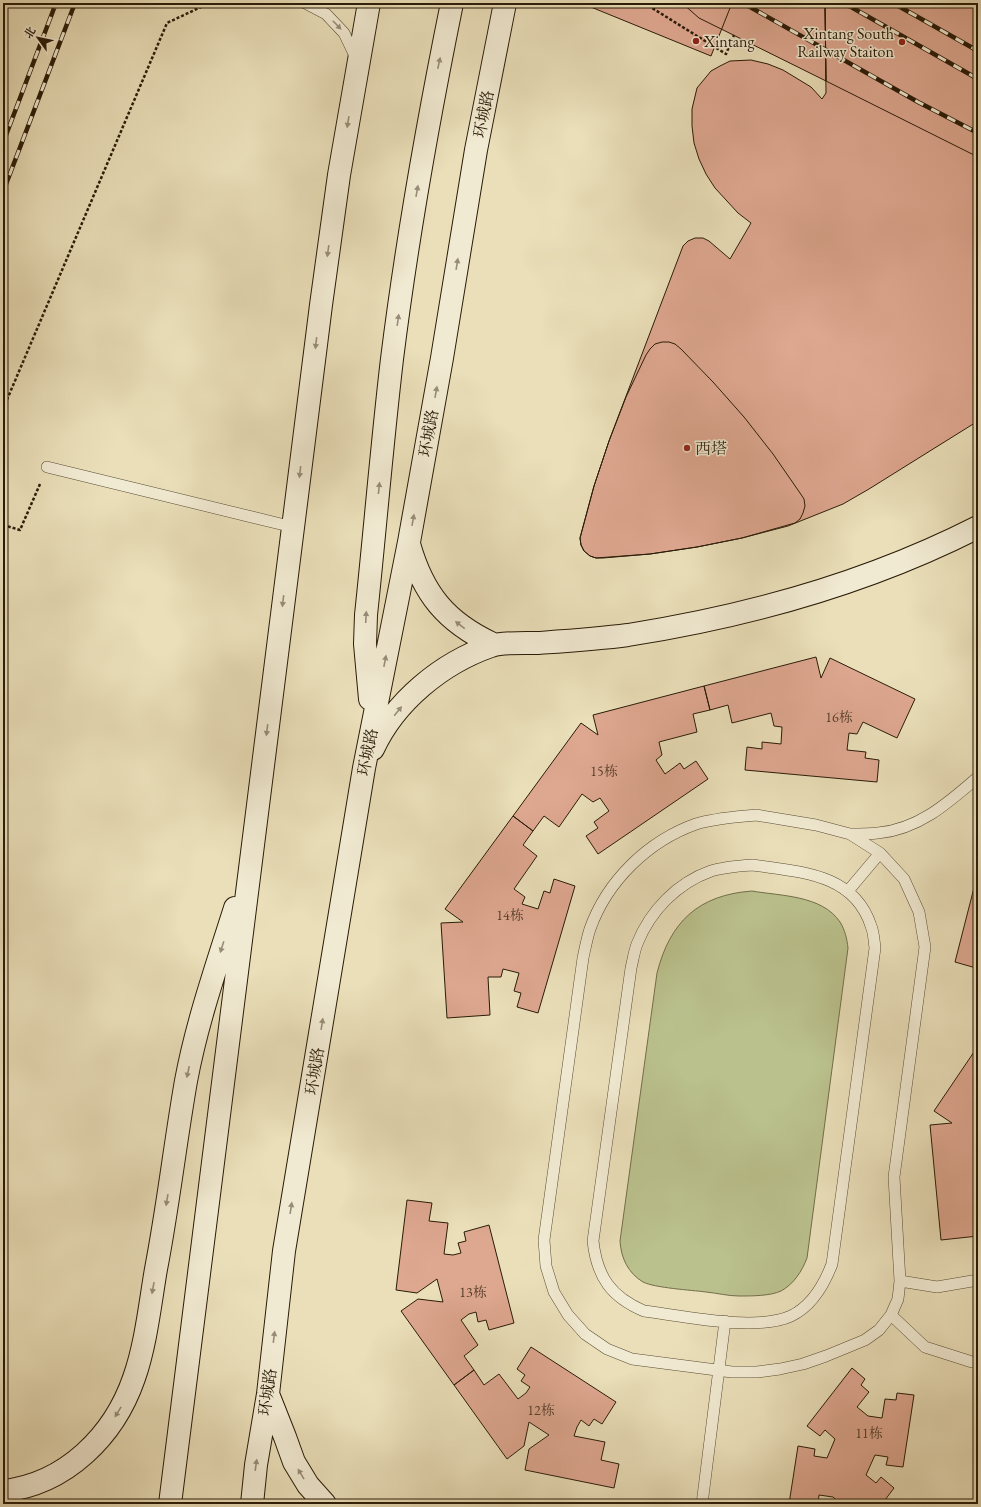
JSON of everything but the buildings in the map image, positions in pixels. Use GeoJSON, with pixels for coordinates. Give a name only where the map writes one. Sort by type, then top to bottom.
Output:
{"type":"FeatureCollection","features":[{"type":"Feature","properties":{"kind":"main road"},"geometry":{"type":"LineString","coordinates":[[170,1504],[321,305],[339,175],[369,3]]}},
{"type":"Feature","properties":{"kind":"main road"},"geometry":{"type":"LineString","coordinates":[[372,726],[365,644],[366,616],[392,359],[434,87],[452,3]]}},
{"type":"Feature","properties":{"kind":"main road","name":"环城路"},"geometry":{"type":"LineString","coordinates":[[252,1504],[256,1465],[268,1394],[284,1251],[364,768],[442,358],[476,150],[505,3]]}},
{"type":"Feature","properties":{"kind":"main road"},"geometry":{"type":"LineString","coordinates":[[364,768],[375,744],[390,721],[407,700],[426,682],[447,667],[470,654],[493,644],[556,642],[618,636],[680,627],[741,613],[802,597],[861,577],[920,554],[978,527]]}},
{"type":"Feature","properties":{"kind":"main road"},"geometry":{"type":"LineString","coordinates":[[408,542],[416,566],[433,598],[448,615],[462,627],[493,644]]}},
{"type":"Feature","properties":{"kind":"main road"},"geometry":{"type":"LineString","coordinates":[[3,1491],[32,1486],[57,1474],[83,1457],[105,1432],[121,1408],[134,1378],[160,1249],[186,1080],[200,1019],[251,856]]}},
{"type":"Feature","properties":{"kind":"main road"},"geometry":{"type":"LineString","coordinates":[[268,1394],[294,1462],[308,1485],[325,1504]]}},
{"type":"Feature","properties":{"kind":"lane"},"geometry":{"type":"LineString","coordinates":[[305,3],[326,14],[344,33],[355,56],[354,84]]}},
{"type":"Feature","properties":{"kind":"lane"},"geometry":{"type":"LineString","coordinates":[[47,467],[293,527]]}},
{"type":"Feature","properties":{"kind":"lane"},"geometry":{"type":"LineString","coordinates":[[850,834],[880,853],[904,880],[919,912],[925,947],[894,1177],[900,1281],[898,1298],[891,1315],[879,1330],[865,1340],[803,1364],[757,1372],[732,1372],[632,1359],[607,1349],[585,1334],[568,1314],[554,1292],[546,1266],[544,1240],[583,958],[590,929],[603,901],[620,876],[642,854],[668,837],[696,824],[725,817],[756,815],[816,825],[850,834],[879,833],[906,827],[932,815],[978,777]]}},
{"type":"Feature","properties":{"kind":"lane"},"geometry":{"type":"LineString","coordinates":[[848,891],[880,853]]}},
{"type":"Feature","properties":{"kind":"lane"},"geometry":{"type":"LineString","coordinates":[[753,865],[811,874],[830,880],[848,891],[863,907],[872,927],[875,948],[832,1264],[826,1280],[818,1294],[805,1306],[790,1316],[754,1322],[725,1321],[644,1311],[631,1305],[618,1297],[607,1285],[595,1256],[593,1241],[631,968],[637,945],[646,925],[658,908],[674,892],[691,880],[711,871],[732,866],[753,865]]}},
{"type":"Feature","properties":{"kind":"lane"},"geometry":{"type":"LineString","coordinates":[[900,1281],[937,1287],[978,1280]]}},
{"type":"Feature","properties":{"kind":"lane"},"geometry":{"type":"LineString","coordinates":[[891,1315],[925,1347],[972,1362],[978,1362]]}},
{"type":"Feature","properties":{"kind":"lane"},"geometry":{"type":"LineString","coordinates":[[702,1504],[725,1321]]}},
{"type":"Feature","properties":{"kind":"path"},"geometry":{"type":"LineString","coordinates":[[3,409],[167,23],[201,7],[206,3]]}},
{"type":"Feature","properties":{"kind":"path"},"geometry":{"type":"LineString","coordinates":[[644,3],[726,54],[734,35]]}},
{"type":"Feature","properties":{"kind":"path"},"geometry":{"type":"LineString","coordinates":[[3,525],[20,530],[47,467]]}},
{"type":"Feature","properties":{"kind":"green space"},"geometry":{"type":"Polygon","coordinates":[[[752,891],[800,898],[823,906],[840,922],[848,945],[807,1258],[803,1268],[790,1285],[777,1293],[766,1295],[731,1296],[649,1284],[643,1282],[629,1270],[622,1253],[620,1241],[657,973],[670,939],[689,914],[716,898],[752,891]]]}},
{"type":"Feature","properties":{"kind":"railway"},"geometry":{"type":"LineString","coordinates":[[3,143],[56,3]]}},
{"type":"Feature","properties":{"kind":"railway"},"geometry":{"type":"LineString","coordinates":[[3,192],[75,3]]}},
{"type":"Feature","properties":{"kind":"railway"},"geometry":{"type":"LineString","coordinates":[[743,3],[918,102],[978,133]]}},
{"type":"Feature","properties":{"kind":"railway"},"geometry":{"type":"LineString","coordinates":[[844,3],[978,79]]}},
{"type":"Feature","properties":{"kind":"railway"},"geometry":{"type":"LineString","coordinates":[[893,3],[978,51]]}},
{"type":"Feature","properties":{"kind":"place","name":"Xintang"},"geometry":{"type":"Point","coordinates":[696,41]}},
{"type":"Feature","properties":{"kind":"place","name":"Xintang South Railway Staiton"},"geometry":{"type":"Point","coordinates":[902,42]}},
{"type":"Feature","properties":{"kind":"place","name":"西塔"},"geometry":{"type":"Point","coordinates":[687,448]}}]}
